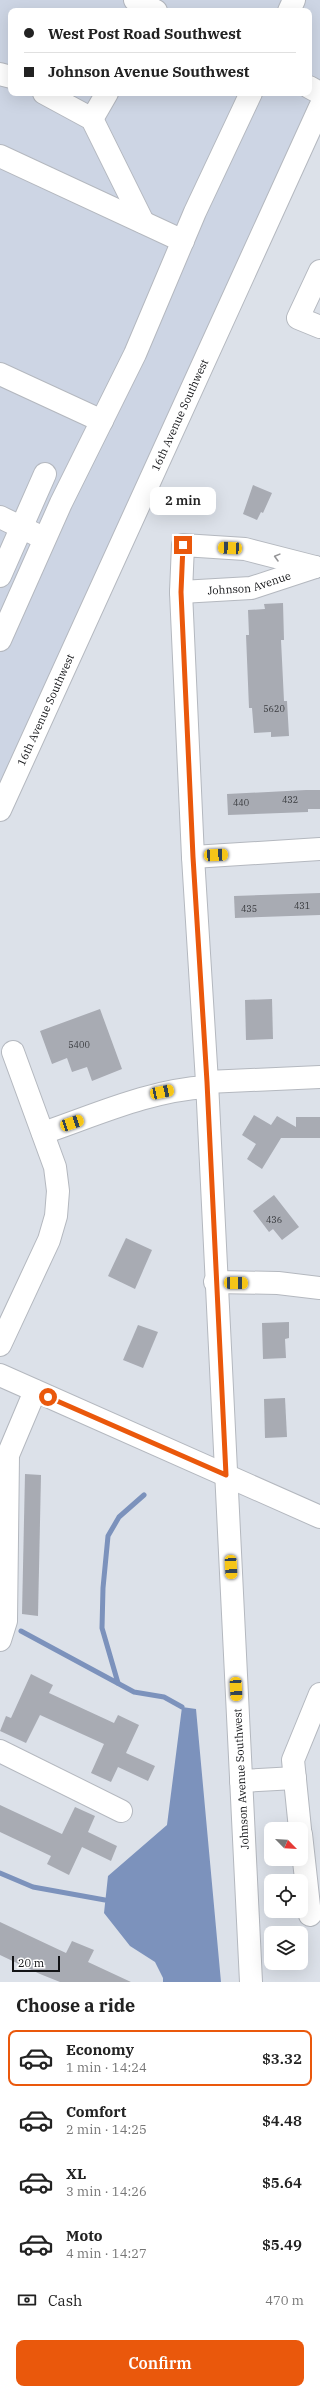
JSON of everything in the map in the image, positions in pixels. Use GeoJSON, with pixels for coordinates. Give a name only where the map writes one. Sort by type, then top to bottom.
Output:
{"type":"FeatureCollection","features":[{"type":"Feature","properties":{"kind":"street"},"geometry":{"type":"LineString","coordinates":[[134,0],[150,8]]}},
{"type":"Feature","properties":{"kind":"street"},"geometry":{"type":"LineString","coordinates":[[50,96],[92,119],[143,222]]}},
{"type":"Feature","properties":{"kind":"street"},"geometry":{"type":"LineString","coordinates":[[92,119],[105,96]]}},
{"type":"Feature","properties":{"kind":"street"},"geometry":{"type":"LineString","coordinates":[[0,640],[45,539],[135,354],[183,241],[250,96]]}},
{"type":"Feature","properties":{"kind":"street","name":"16th Avenue Southwest"},"geometry":{"type":"LineString","coordinates":[[0,810],[320,107]]}},
{"type":"Feature","properties":{"kind":"street"},"geometry":{"type":"LineString","coordinates":[[0,156],[183,241]]}},
{"type":"Feature","properties":{"kind":"street"},"geometry":{"type":"LineString","coordinates":[[319,275],[298,318],[320,327]]}},
{"type":"Feature","properties":{"kind":"street"},"geometry":{"type":"LineString","coordinates":[[0,374],[102,421]]}},
{"type":"Feature","properties":{"kind":"street"},"geometry":{"type":"LineString","coordinates":[[0,576],[46,474]]}},
{"type":"Feature","properties":{"kind":"street"},"geometry":{"type":"LineString","coordinates":[[0,517],[45,539]]}},
{"type":"Feature","properties":{"kind":"street","name":"Johnson Avenue"},"geometry":{"type":"LineString","coordinates":[[183,545],[245,549],[318,572]]}},
{"type":"Feature","properties":{"kind":"street","name":"Johnson Avenue Southwest"},"geometry":{"type":"LineString","coordinates":[[183,545],[181,592],[193,857],[207,1084],[215,1282],[226,1475],[250,1982]]}},
{"type":"Feature","properties":{"kind":"street","name":"Johnson Avenue"},"geometry":{"type":"LineString","coordinates":[[181,592],[251,588],[318,572]]}},
{"type":"Feature","properties":{"kind":"street"},"geometry":{"type":"LineString","coordinates":[[193,857],[320,849]]}},
{"type":"Feature","properties":{"kind":"street"},"geometry":{"type":"LineString","coordinates":[[2,1336],[49,1240],[56,1216],[58,1191],[55,1167],[13,1052]]}},
{"type":"Feature","properties":{"kind":"street"},"geometry":{"type":"LineString","coordinates":[[43,1133],[162,1092],[207,1084],[320,1077]]}},
{"type":"Feature","properties":{"kind":"street"},"geometry":{"type":"LineString","coordinates":[[215,1282],[278,1283],[320,1288]]}},
{"type":"Feature","properties":{"kind":"street"},"geometry":{"type":"LineString","coordinates":[[0,1375],[320,1517]]}},
{"type":"Feature","properties":{"kind":"street"},"geometry":{"type":"LineString","coordinates":[[0,1640],[6,1621],[8,1455],[35,1391]]}},
{"type":"Feature","properties":{"kind":"street"},"geometry":{"type":"LineString","coordinates":[[299,1822],[293,1760],[320,1694]]}},
{"type":"Feature","properties":{"kind":"street"},"geometry":{"type":"LineString","coordinates":[[0,1751],[121,1811]]}},
{"type":"Feature","properties":{"kind":"street"},"geometry":{"type":"LineString","coordinates":[[241,1781],[295,1778]]}},
{"type":"Feature","properties":{"kind":"street"},"geometry":{"type":"LineString","coordinates":[[305,1866],[310,1915]]}},
{"type":"Feature","properties":{"kind":"shaded area"},"geometry":{"type":"Polygon","coordinates":[[[0,0],[320,0],[320,107],[0,810],[0,0]]]}},
{"type":"Feature","properties":{"kind":"water"},"geometry":{"type":"Polygon","coordinates":[[[182,1707],[196,1709],[221,1982],[163,1982],[163,1978],[155,1962],[130,1946],[104,1913],[108,1876],[167,1825],[182,1707]]]}},
{"type":"Feature","properties":{"kind":"building"},"geometry":{"type":"Polygon","coordinates":[[[253,485],[272,493],[263,513],[261,512],[257,520],[243,514],[253,485]]]}},
{"type":"Feature","properties":{"kind":"building"},"geometry":{"type":"Polygon","coordinates":[[[283,603],[284,640],[281,640],[284,701],[287,701],[289,736],[271,737],[271,732],[254,733],[252,708],[249,708],[246,635],[249,635],[248,610],[265,609],[264,604],[283,603]]]}},
{"type":"Feature","properties":{"kind":"building"},"geometry":{"type":"Polygon","coordinates":[[[320,790],[320,809],[308,809],[308,812],[228,815],[227,794],[320,790]]]}},
{"type":"Feature","properties":{"kind":"building"},"geometry":{"type":"Polygon","coordinates":[[[320,893],[320,915],[235,918],[234,896],[320,893]]]}},
{"type":"Feature","properties":{"kind":"building"},"geometry":{"type":"Polygon","coordinates":[[[272,999],[273,1039],[246,1040],[245,1000],[272,999]]]}},
{"type":"Feature","properties":{"kind":"building"},"geometry":{"type":"Polygon","coordinates":[[[100,1009],[122,1069],[92,1081],[87,1067],[72,1072],[67,1058],[52,1064],[40,1031],[100,1009]]]}},
{"type":"Feature","properties":{"kind":"building"},"geometry":{"type":"Polygon","coordinates":[[[254,1115],[271,1125],[277,1116],[296,1127],[296,1117],[320,1117],[320,1138],[281,1138],[262,1169],[247,1159],[256,1144],[242,1135],[254,1115]]]}},
{"type":"Feature","properties":{"kind":"building"},"geometry":{"type":"Polygon","coordinates":[[[274,1195],[299,1227],[282,1240],[273,1229],[269,1232],[253,1211],[274,1195]]]}},
{"type":"Feature","properties":{"kind":"building"},"geometry":{"type":"Polygon","coordinates":[[[126,1238],[152,1250],[135,1289],[108,1276],[126,1238]]]}},
{"type":"Feature","properties":{"kind":"building"},"geometry":{"type":"Polygon","coordinates":[[[289,1322],[289,1338],[285,1339],[286,1358],[263,1359],[262,1323],[289,1322]]]}},
{"type":"Feature","properties":{"kind":"building"},"geometry":{"type":"Polygon","coordinates":[[[138,1325],[158,1332],[143,1368],[123,1360],[138,1325]]]}},
{"type":"Feature","properties":{"kind":"building"},"geometry":{"type":"Polygon","coordinates":[[[285,1398],[287,1437],[265,1438],[264,1399],[285,1398]]]}},
{"type":"Feature","properties":{"kind":"building"},"geometry":{"type":"Polygon","coordinates":[[[25,1474],[41,1475],[38,1616],[22,1614],[25,1474]]]}},
{"type":"Feature","properties":{"kind":"building"},"geometry":{"type":"Polygon","coordinates":[[[31,1674],[53,1685],[49,1693],[114,1723],[118,1715],[139,1725],[126,1753],[155,1766],[148,1781],[118,1767],[111,1782],[91,1773],[104,1744],[40,1715],[26,1743],[0,1731],[6,1716],[11,1718],[31,1674]]]}},
{"type":"Feature","properties":{"kind":"building"},"geometry":{"type":"Polygon","coordinates":[[[0,1805],[62,1834],[75,1807],[95,1816],[88,1832],[117,1846],[111,1861],[82,1847],[69,1875],[47,1864],[51,1856],[0,1832],[0,1805]]]}},
{"type":"Feature","properties":{"kind":"building"},"geometry":{"type":"Polygon","coordinates":[[[0,1922],[66,1953],[72,1941],[94,1950],[88,1962],[131,1982],[60,1982],[40,1974],[0,1955],[0,1922]]]}},
{"type":"Feature","properties":{"kind":"waterway"},"geometry":{"type":"LineString","coordinates":[[118,1683],[102,1628],[103,1588],[108,1536],[119,1517],[144,1495]]}},
{"type":"Feature","properties":{"kind":"waterway"},"geometry":{"type":"LineString","coordinates":[[21,1631],[134,1692],[164,1697],[182,1707]]}},
{"type":"Feature","properties":{"kind":"waterway"},"geometry":{"type":"LineString","coordinates":[[0,1873],[33,1887],[105,1900]]}},
{"type":"Feature","properties":{"kind":"route"},"geometry":{"type":"LineString","coordinates":[[48,1397],[226,1475],[215,1282],[207,1082],[193,857],[181,592],[183,545]]}}]}
